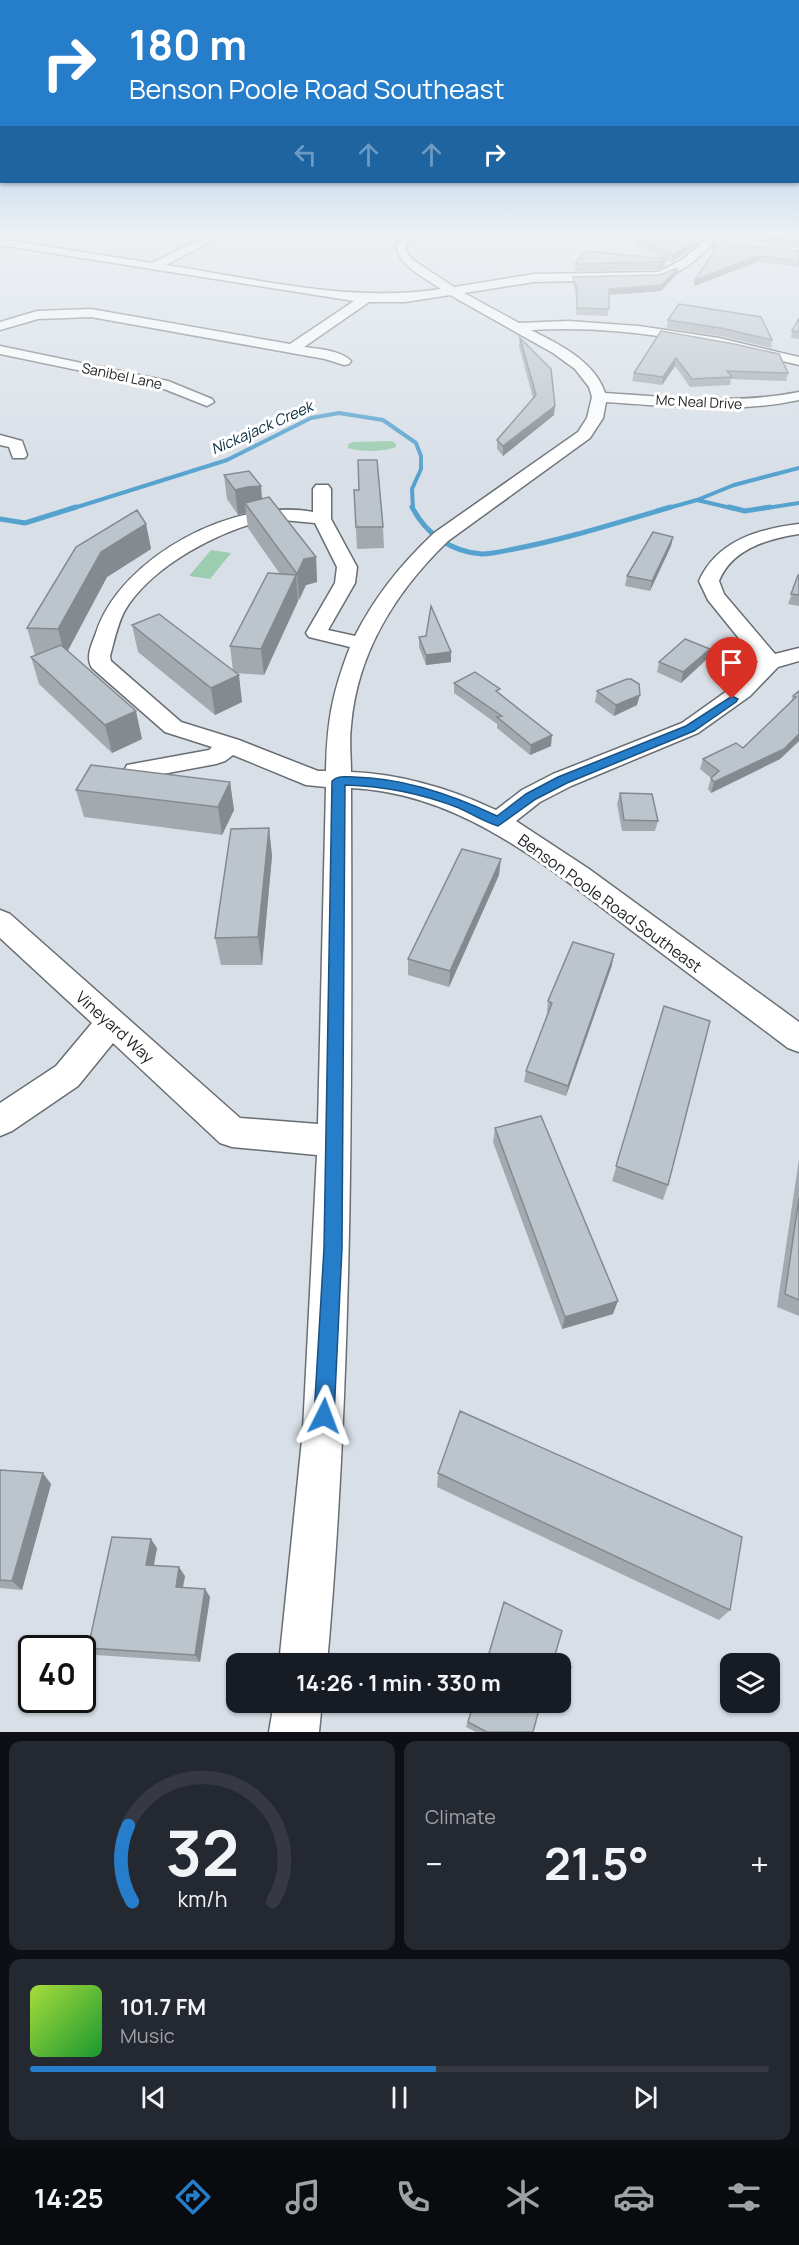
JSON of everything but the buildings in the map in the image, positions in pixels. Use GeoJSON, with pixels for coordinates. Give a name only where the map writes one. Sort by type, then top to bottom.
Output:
{"type":"FeatureCollection","features":[{"type":"Feature","properties":{"kind":"street"},"geometry":{"type":"LineString","coordinates":[[0,326],[42,315]]}},
{"type":"Feature","properties":{"kind":"street"},"geometry":{"type":"LineString","coordinates":[[102,315],[293,348],[344,360]]}},
{"type":"Feature","properties":{"kind":"street"},"geometry":{"type":"LineString","coordinates":[[293,348],[341,315]]}},
{"type":"Feature","properties":{"kind":"street"},"geometry":{"type":"LineString","coordinates":[[304,1653],[321,1484],[333,1248],[339,726],[343,700],[360,643],[399,580],[423,553],[584,435],[595,418],[599,397],[592,381],[580,366],[558,350],[494,315]]}},
{"type":"Feature","properties":{"kind":"street"},"geometry":{"type":"LineString","coordinates":[[515,327],[551,325],[635,328],[730,343],[799,361]]}},
{"type":"Feature","properties":{"kind":"street","name":"Sanibel Lane"},"geometry":{"type":"LineString","coordinates":[[0,350],[163,384],[207,402]]}},
{"type":"Feature","properties":{"kind":"street","name":"Mc Neal Drive"},"geometry":{"type":"LineString","coordinates":[[599,397],[706,405],[758,405],[799,396]]}},
{"type":"Feature","properties":{"kind":"street"},"geometry":{"type":"LineString","coordinates":[[0,440],[16,444],[19,455]]}},
{"type":"Feature","properties":{"kind":"street"},"geometry":{"type":"LineString","coordinates":[[322,489],[322,519],[347,567],[345,583],[316,633],[360,643]]}},
{"type":"Feature","properties":{"kind":"street","name":"Benson Poole Road Southeast"},"geometry":{"type":"LineString","coordinates":[[322,519],[303,514],[270,514],[207,535],[166,559],[135,585],[115,609],[99,656],[100,663],[173,727],[231,745],[315,779],[368,781],[422,791],[465,806],[498,822],[579,876],[799,1039]]}},
{"type":"Feature","properties":{"kind":"street"},"geometry":{"type":"LineString","coordinates":[[770,662],[715,596],[709,581],[716,566],[736,550],[764,537],[799,529]]}},
{"type":"Feature","properties":{"kind":"street"},"geometry":{"type":"LineString","coordinates":[[498,822],[531,796],[562,780],[690,728],[742,691],[770,662],[799,654]]}},
{"type":"Feature","properties":{"kind":"street"},"geometry":{"type":"LineString","coordinates":[[136,771],[216,756],[231,745]]}},
{"type":"Feature","properties":{"kind":"street","name":"Vineyard Way"},"geometry":{"type":"LineString","coordinates":[[1,924],[232,1132],[334,1141]]}},
{"type":"Feature","properties":{"kind":"street"},"geometry":{"type":"LineString","coordinates":[[0,1121],[67,1076],[110,1023]]}},
{"type":"Feature","properties":{"kind":"street"},"geometry":{"type":"LineString","coordinates":[[294,1732],[297,1713]]}},
{"type":"Feature","properties":{"kind":"green space"},"geometry":{"type":"Polygon","coordinates":[[[392,441],[396,447],[385,450],[365,451],[348,448],[348,444],[353,442],[392,441]]]}},
{"type":"Feature","properties":{"kind":"green space"},"geometry":{"type":"Polygon","coordinates":[[[211,550],[231,553],[210,579],[189,576],[211,550]]]}},
{"type":"Feature","properties":{"kind":"waterway","name":"Nickajack Creek"},"geometry":{"type":"LineString","coordinates":[[71,509],[227,460],[311,418],[339,413],[383,420],[416,443],[421,456],[421,469],[412,489],[413,509]]}},
{"type":"Feature","properties":{"kind":"waterway"},"geometry":{"type":"LineString","coordinates":[[697,500],[734,485],[799,468]]}},
{"type":"Feature","properties":{"kind":"waterway","name":"Nickajack Creek"},"geometry":{"type":"LineString","coordinates":[[665,509],[697,500]]}},
{"type":"Feature","properties":{"kind":"waterway","name":"Nickajack Creek"},"geometry":{"type":"LineString","coordinates":[[697,500],[735,509]]}},
{"type":"Feature","properties":{"kind":"waterway","name":"Nickajack Creek"},"geometry":{"type":"LineString","coordinates":[[760,509],[799,503]]}},
{"type":"Feature","properties":{"kind":"waterway","name":"Nickajack Creek"},"geometry":{"type":"LineString","coordinates":[[0,519],[25,523],[76,507]]}},
{"type":"Feature","properties":{"kind":"waterway","name":"Nickajack Creek"},"geometry":{"type":"LineString","coordinates":[[413,509],[424,525],[441,540],[460,550],[482,554],[554,540],[671,507]]}},
{"type":"Feature","properties":{"kind":"waterway","name":"Nickajack Creek"},"geometry":{"type":"LineString","coordinates":[[729,507],[745,511],[770,507]]}},
{"type":"Feature","properties":{"kind":"route"},"geometry":{"type":"LineString","coordinates":[[324,1416],[333,1248],[339,781],[368,781],[422,791],[465,806],[498,822],[531,796],[594,766],[690,728],[732,699]]}}]}
